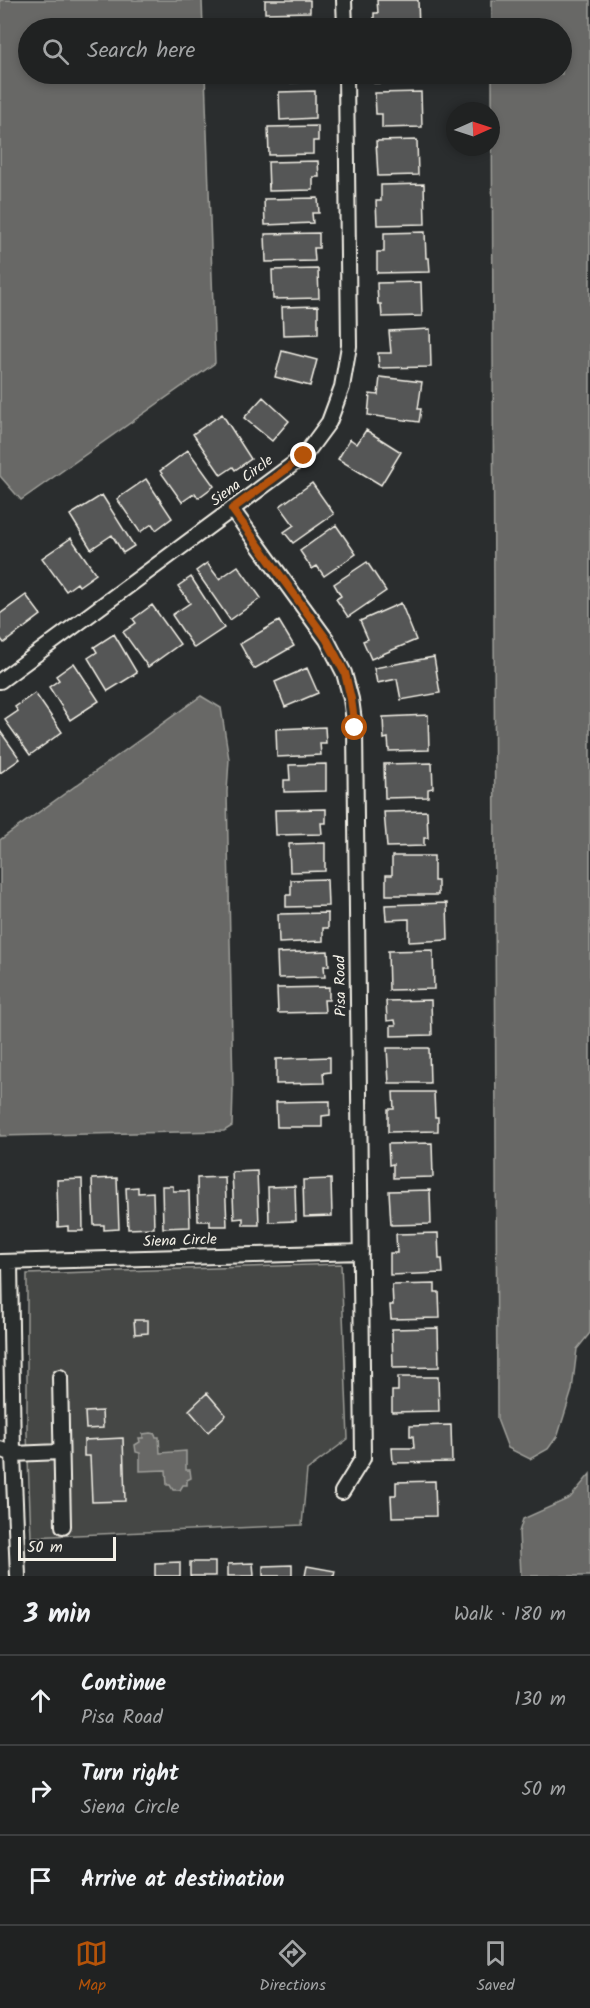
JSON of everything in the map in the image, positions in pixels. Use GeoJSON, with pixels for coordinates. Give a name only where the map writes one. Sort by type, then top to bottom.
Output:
{"type":"FeatureCollection","features":[{"type":"Feature","properties":{"kind":"street"},"geometry":{"type":"LineString","coordinates":[[344,0],[345,18]]}},
{"type":"Feature","properties":{"kind":"street","name":"Siena Circle"},"geometry":{"type":"LineString","coordinates":[[0,681],[304,456],[329,422],[342,387],[350,346],[345,84]]}},
{"type":"Feature","properties":{"kind":"street","name":"Pisa Road"},"geometry":{"type":"LineString","coordinates":[[232,509],[327,640],[345,673],[355,728],[363,1458],[342,1492]]}},
{"type":"Feature","properties":{"kind":"street","name":"Siena Circle"},"geometry":{"type":"LineString","coordinates":[[5,1262],[361,1252]]}},
{"type":"Feature","properties":{"kind":"street"},"geometry":{"type":"LineString","coordinates":[[5,1262],[7,1452],[18,1576]]}},
{"type":"Feature","properties":{"kind":"street"},"geometry":{"type":"LineString","coordinates":[[60,1377],[63,1526]]}},
{"type":"Feature","properties":{"kind":"street"},"geometry":{"type":"LineString","coordinates":[[7,1452],[60,1452]]}},
{"type":"Feature","properties":{"kind":"street"},"geometry":{"type":"LineString","coordinates":[[0,1461],[7,1452]]}},
{"type":"Feature","properties":{"kind":"shaded area"},"geometry":{"type":"Polygon","coordinates":[[[0,0],[202,0],[203,18],[18,18],[18,84],[205,84],[215,363],[21,500],[0,476],[0,0]]]}},
{"type":"Feature","properties":{"kind":"shaded area"},"geometry":{"type":"Polygon","coordinates":[[[492,0],[590,0],[590,1333],[577,1349],[572,1390],[558,1435],[548,1449],[530,1459],[508,1448],[497,1419],[492,156],[500,156],[500,102],[492,102],[492,84],[572,84],[572,18],[492,18],[492,0]]]}},
{"type":"Feature","properties":{"kind":"shaded area"},"geometry":{"type":"Polygon","coordinates":[[[201,696],[221,708],[229,759],[227,792],[232,1126],[224,1131],[0,1136],[0,840],[201,696]]]}},
{"type":"Feature","properties":{"kind":"shaded area"},"geometry":{"type":"Polygon","coordinates":[[[341,1264],[348,1439],[307,1470],[302,1525],[31,1537],[27,1433],[27,1274],[341,1264]]]}},
{"type":"Feature","properties":{"kind":"shaded area"},"geometry":{"type":"Polygon","coordinates":[[[150,1433],[159,1437],[160,1453],[186,1451],[186,1470],[190,1470],[191,1478],[180,1490],[173,1490],[170,1485],[167,1485],[166,1470],[140,1471],[140,1453],[136,1452],[135,1445],[140,1442],[139,1438],[143,1438],[143,1434],[150,1433]]]}},
{"type":"Feature","properties":{"kind":"shaded area"},"geometry":{"type":"Polygon","coordinates":[[[590,1474],[590,1576],[521,1576],[519,1532],[523,1519],[570,1498],[590,1474]]]}},
{"type":"Feature","properties":{"kind":"building"},"geometry":{"type":"Polygon","coordinates":[[[265,0],[310,0],[310,12],[265,13],[265,0]]]}},
{"type":"Feature","properties":{"kind":"building"},"geometry":{"type":"Polygon","coordinates":[[[377,0],[418,0],[419,18],[374,18],[374,13],[378,13],[377,0]]]}},
{"type":"Feature","properties":{"kind":"building"},"geometry":{"type":"Polygon","coordinates":[[[315,91],[315,118],[280,120],[279,92],[315,91]]]}},
{"type":"Feature","properties":{"kind":"building"},"geometry":{"type":"Polygon","coordinates":[[[421,92],[422,127],[382,128],[382,114],[376,114],[375,93],[421,92]]]}},
{"type":"Feature","properties":{"kind":"building"},"geometry":{"type":"Polygon","coordinates":[[[318,126],[318,141],[313,141],[313,154],[269,155],[268,127],[318,126]]]}},
{"type":"Feature","properties":{"kind":"building"},"geometry":{"type":"Polygon","coordinates":[[[417,140],[418,175],[378,176],[376,141],[417,140]]]}},
{"type":"Feature","properties":{"kind":"building"},"geometry":{"type":"Polygon","coordinates":[[[318,161],[319,177],[313,177],[313,190],[269,191],[268,162],[318,161]]]}},
{"type":"Feature","properties":{"kind":"building"},"geometry":{"type":"Polygon","coordinates":[[[424,184],[425,224],[377,225],[376,201],[381,201],[381,185],[424,184]]]}},
{"type":"Feature","properties":{"kind":"building"},"geometry":{"type":"Polygon","coordinates":[[[318,198],[319,213],[312,213],[313,223],[265,225],[264,199],[318,198]]]}},
{"type":"Feature","properties":{"kind":"building"},"geometry":{"type":"Polygon","coordinates":[[[425,232],[426,258],[429,258],[430,272],[377,273],[377,252],[384,252],[384,233],[425,232]]]}},
{"type":"Feature","properties":{"kind":"building"},"geometry":{"type":"Polygon","coordinates":[[[319,233],[319,248],[314,248],[315,261],[266,262],[265,234],[319,233]]]}},
{"type":"Feature","properties":{"kind":"building"},"geometry":{"type":"Polygon","coordinates":[[[318,269],[319,298],[273,299],[272,270],[318,269]]]}},
{"type":"Feature","properties":{"kind":"building"},"geometry":{"type":"Polygon","coordinates":[[[421,282],[422,316],[382,317],[381,304],[378,304],[377,283],[421,282]]]}},
{"type":"Feature","properties":{"kind":"building"},"geometry":{"type":"Polygon","coordinates":[[[318,306],[318,334],[283,335],[282,307],[318,306]]]}},
{"type":"Feature","properties":{"kind":"building"},"geometry":{"type":"Polygon","coordinates":[[[430,329],[431,367],[379,368],[378,353],[391,353],[389,331],[430,329]]]}},
{"type":"Feature","properties":{"kind":"building"},"geometry":{"type":"Polygon","coordinates":[[[282,351],[317,360],[310,386],[275,377],[282,351]]]}},
{"type":"Feature","properties":{"kind":"building"},"geometry":{"type":"Polygon","coordinates":[[[380,377],[422,382],[418,409],[421,409],[419,422],[368,415],[370,394],[378,395],[380,377]]]}},
{"type":"Feature","properties":{"kind":"building"},"geometry":{"type":"Polygon","coordinates":[[[263,397],[289,421],[272,441],[244,418],[263,397]]]}},
{"type":"Feature","properties":{"kind":"building"},"geometry":{"type":"Polygon","coordinates":[[[222,414],[251,459],[235,470],[233,467],[221,475],[193,434],[222,414]]]}},
{"type":"Feature","properties":{"kind":"building"},"geometry":{"type":"Polygon","coordinates":[[[366,430],[401,452],[381,485],[338,459],[350,439],[357,444],[366,430]]]}},
{"type":"Feature","properties":{"kind":"building"},"geometry":{"type":"Polygon","coordinates":[[[188,450],[214,486],[198,498],[195,493],[182,502],[160,471],[188,450]]]}},
{"type":"Feature","properties":{"kind":"building"},"geometry":{"type":"Polygon","coordinates":[[[146,479],[172,518],[156,530],[152,524],[140,532],[117,499],[146,479]]]}},
{"type":"Feature","properties":{"kind":"building"},"geometry":{"type":"Polygon","coordinates":[[[312,483],[334,514],[293,543],[284,532],[294,525],[280,506],[312,483]]]}},
{"type":"Feature","properties":{"kind":"building"},"geometry":{"type":"Polygon","coordinates":[[[102,495],[134,546],[123,553],[112,535],[91,549],[70,515],[102,495]]]}},
{"type":"Feature","properties":{"kind":"building"},"geometry":{"type":"Polygon","coordinates":[[[336,525],[356,554],[324,576],[317,566],[312,569],[300,551],[336,525]]]}},
{"type":"Feature","properties":{"kind":"building"},"geometry":{"type":"Polygon","coordinates":[[[71,538],[96,574],[79,586],[77,583],[66,591],[42,558],[71,538]]]}},
{"type":"Feature","properties":{"kind":"building"},"geometry":{"type":"Polygon","coordinates":[[[367,562],[386,591],[348,617],[336,599],[341,596],[334,584],[367,562]]]}},
{"type":"Feature","properties":{"kind":"building"},"geometry":{"type":"Polygon","coordinates":[[[207,563],[219,579],[238,566],[261,598],[230,620],[196,571],[207,563]]]}},
{"type":"Feature","properties":{"kind":"building"},"geometry":{"type":"Polygon","coordinates":[[[191,577],[224,628],[194,648],[172,615],[190,603],[178,586],[191,577]]]}},
{"type":"Feature","properties":{"kind":"building"},"geometry":{"type":"Polygon","coordinates":[[[26,595],[41,615],[4,643],[0,638],[0,614],[26,595]]]}},
{"type":"Feature","properties":{"kind":"building"},"geometry":{"type":"Polygon","coordinates":[[[401,603],[416,640],[371,659],[363,641],[368,639],[360,621],[401,603]]]}},
{"type":"Feature","properties":{"kind":"building"},"geometry":{"type":"Polygon","coordinates":[[[152,605],[180,644],[148,667],[123,632],[136,623],[133,619],[152,605]]]}},
{"type":"Feature","properties":{"kind":"building"},"geometry":{"type":"Polygon","coordinates":[[[279,621],[294,646],[254,669],[240,644],[279,621]]]}},
{"type":"Feature","properties":{"kind":"building"},"geometry":{"type":"Polygon","coordinates":[[[114,634],[137,673],[108,691],[88,658],[97,652],[94,647],[114,634]]]}},
{"type":"Feature","properties":{"kind":"building"},"geometry":{"type":"Polygon","coordinates":[[[434,657],[440,693],[401,700],[397,679],[377,683],[374,668],[434,657]]]}},
{"type":"Feature","properties":{"kind":"building"},"geometry":{"type":"Polygon","coordinates":[[[74,663],[99,701],[70,720],[49,687],[59,680],[56,676],[74,663]]]}},
{"type":"Feature","properties":{"kind":"building"},"geometry":{"type":"Polygon","coordinates":[[[307,668],[318,693],[285,707],[275,682],[307,668]]]}},
{"type":"Feature","properties":{"kind":"building"},"geometry":{"type":"Polygon","coordinates":[[[35,693],[62,732],[30,755],[5,720],[18,711],[15,707],[35,693]]]}},
{"type":"Feature","properties":{"kind":"building"},"geometry":{"type":"Polygon","coordinates":[[[428,715],[429,750],[389,751],[388,738],[384,739],[383,717],[428,715]]]}},
{"type":"Feature","properties":{"kind":"building"},"geometry":{"type":"Polygon","coordinates":[[[325,727],[326,743],[320,743],[321,755],[277,757],[276,729],[325,727]]]}},
{"type":"Feature","properties":{"kind":"building"},"geometry":{"type":"Polygon","coordinates":[[[0,731],[20,759],[0,773],[0,731]]]}},
{"type":"Feature","properties":{"kind":"building"},"geometry":{"type":"Polygon","coordinates":[[[432,763],[433,788],[428,789],[428,797],[385,798],[384,764],[432,763]]]}},
{"type":"Feature","properties":{"kind":"building"},"geometry":{"type":"Polygon","coordinates":[[[326,764],[326,791],[284,792],[284,780],[290,780],[289,765],[326,764]]]}},
{"type":"Feature","properties":{"kind":"building"},"geometry":{"type":"Polygon","coordinates":[[[326,809],[326,823],[321,823],[322,834],[276,835],[275,810],[326,809]]]}},
{"type":"Feature","properties":{"kind":"building"},"geometry":{"type":"Polygon","coordinates":[[[427,811],[428,838],[424,838],[424,846],[387,847],[384,812],[427,811]]]}},
{"type":"Feature","properties":{"kind":"building"},"geometry":{"type":"Polygon","coordinates":[[[325,843],[325,871],[290,872],[289,844],[325,843]]]}},
{"type":"Feature","properties":{"kind":"building"},"geometry":{"type":"Polygon","coordinates":[[[392,856],[434,856],[434,881],[438,881],[438,895],[386,895],[386,875],[392,875],[392,856]]]}},
{"type":"Feature","properties":{"kind":"building"},"geometry":{"type":"Polygon","coordinates":[[[327,879],[328,906],[286,907],[286,895],[291,895],[291,880],[327,879]]]}},
{"type":"Feature","properties":{"kind":"building"},"geometry":{"type":"Polygon","coordinates":[[[447,903],[448,940],[409,942],[409,919],[386,920],[385,905],[447,903]]]}},
{"type":"Feature","properties":{"kind":"building"},"geometry":{"type":"Polygon","coordinates":[[[328,913],[328,928],[323,928],[323,941],[279,943],[278,914],[328,913]]]}},
{"type":"Feature","properties":{"kind":"building"},"geometry":{"type":"Polygon","coordinates":[[[433,950],[434,989],[389,990],[388,951],[433,950]]]}},
{"type":"Feature","properties":{"kind":"building"},"geometry":{"type":"Polygon","coordinates":[[[328,951],[329,966],[324,966],[325,977],[278,978],[277,953],[328,951]]]}},
{"type":"Feature","properties":{"kind":"building"},"geometry":{"type":"Polygon","coordinates":[[[329,987],[329,1000],[324,1000],[325,1012],[278,1013],[277,988],[329,987]]]}},
{"type":"Feature","properties":{"kind":"building"},"geometry":{"type":"Polygon","coordinates":[[[431,1000],[432,1035],[391,1036],[391,1025],[396,1025],[395,1020],[387,1021],[386,1001],[431,1000]]]}},
{"type":"Feature","properties":{"kind":"building"},"geometry":{"type":"Polygon","coordinates":[[[387,1048],[429,1048],[430,1083],[389,1083],[387,1048]]]}},
{"type":"Feature","properties":{"kind":"building"},"geometry":{"type":"Polygon","coordinates":[[[330,1057],[330,1072],[323,1073],[324,1083],[276,1084],[276,1059],[330,1057]]]}},
{"type":"Feature","properties":{"kind":"building"},"geometry":{"type":"Polygon","coordinates":[[[393,1092],[434,1092],[438,1131],[388,1132],[388,1109],[394,1109],[393,1092]]]}},
{"type":"Feature","properties":{"kind":"building"},"geometry":{"type":"Polygon","coordinates":[[[330,1101],[330,1115],[322,1116],[322,1127],[277,1127],[276,1102],[330,1101]]]}},
{"type":"Feature","properties":{"kind":"building"},"geometry":{"type":"Polygon","coordinates":[[[432,1143],[433,1177],[393,1178],[393,1164],[389,1165],[388,1144],[432,1143]]]}},
{"type":"Feature","properties":{"kind":"building"},"geometry":{"type":"Polygon","coordinates":[[[257,1171],[259,1225],[243,1225],[243,1218],[234,1219],[232,1172],[257,1171]]]}},
{"type":"Feature","properties":{"kind":"building"},"geometry":{"type":"Polygon","coordinates":[[[225,1177],[227,1226],[210,1226],[210,1221],[198,1221],[197,1178],[225,1177]]]}},
{"type":"Feature","properties":{"kind":"building"},"geometry":{"type":"Polygon","coordinates":[[[117,1178],[119,1229],[104,1230],[104,1225],[94,1225],[92,1179],[117,1178]]]}},
{"type":"Feature","properties":{"kind":"building"},"geometry":{"type":"Polygon","coordinates":[[[82,1179],[83,1231],[68,1231],[68,1226],[58,1227],[57,1180],[82,1179]]]}},
{"type":"Feature","properties":{"kind":"building"},"geometry":{"type":"Polygon","coordinates":[[[331,1179],[332,1216],[304,1217],[303,1180],[331,1179]]]}},
{"type":"Feature","properties":{"kind":"building"},"geometry":{"type":"Polygon","coordinates":[[[162,1186],[173,1186],[173,1191],[189,1191],[190,1227],[163,1228],[162,1186]]]}},
{"type":"Feature","properties":{"kind":"building"},"geometry":{"type":"Polygon","coordinates":[[[295,1186],[296,1221],[269,1222],[268,1187],[295,1186]]]}},
{"type":"Feature","properties":{"kind":"building"},"geometry":{"type":"Polygon","coordinates":[[[138,1187],[138,1193],[153,1192],[154,1228],[128,1229],[126,1188],[138,1187]]]}},
{"type":"Feature","properties":{"kind":"building"},"geometry":{"type":"Polygon","coordinates":[[[430,1190],[431,1224],[391,1225],[389,1191],[430,1190]]]}},
{"type":"Feature","properties":{"kind":"building"},"geometry":{"type":"Polygon","coordinates":[[[438,1233],[439,1259],[442,1259],[443,1273],[390,1275],[390,1253],[397,1253],[396,1234],[438,1233]]]}},
{"type":"Feature","properties":{"kind":"building"},"geometry":{"type":"Polygon","coordinates":[[[435,1284],[435,1292],[439,1292],[440,1318],[391,1319],[392,1285],[435,1284]]]}},
{"type":"Feature","properties":{"kind":"building"},"geometry":{"type":"Polygon","coordinates":[[[134,1320],[148,1320],[148,1333],[135,1334],[134,1320]]]}},
{"type":"Feature","properties":{"kind":"building"},"geometry":{"type":"Polygon","coordinates":[[[438,1328],[439,1367],[393,1368],[392,1329],[438,1328]]]}},
{"type":"Feature","properties":{"kind":"building"},"geometry":{"type":"Polygon","coordinates":[[[398,1377],[438,1377],[439,1411],[392,1412],[392,1391],[398,1391],[398,1377]]]}},
{"type":"Feature","properties":{"kind":"building"},"geometry":{"type":"Polygon","coordinates":[[[207,1393],[226,1415],[208,1432],[189,1410],[207,1393]]]}},
{"type":"Feature","properties":{"kind":"building"},"geometry":{"type":"Polygon","coordinates":[[[102,1411],[103,1428],[86,1429],[85,1412],[102,1411]]]}},
{"type":"Feature","properties":{"kind":"building"},"geometry":{"type":"Polygon","coordinates":[[[451,1425],[452,1462],[393,1463],[392,1448],[414,1448],[410,1426],[451,1425]]]}},
{"type":"Feature","properties":{"kind":"building"},"geometry":{"type":"Polygon","coordinates":[[[123,1438],[125,1501],[92,1502],[90,1456],[84,1456],[84,1440],[123,1438]]]}},
{"type":"Feature","properties":{"kind":"building"},"geometry":{"type":"Polygon","coordinates":[[[435,1481],[436,1516],[392,1517],[391,1495],[396,1495],[396,1482],[435,1481]]]}},
{"type":"Feature","properties":{"kind":"building"},"geometry":{"type":"Polygon","coordinates":[[[180,1562],[180,1576],[155,1576],[155,1563],[180,1562]]]}},
{"type":"Feature","properties":{"kind":"building"},"geometry":{"type":"Polygon","coordinates":[[[190,1562],[215,1562],[215,1576],[190,1576],[190,1562]]]}},
{"type":"Feature","properties":{"kind":"building"},"geometry":{"type":"Polygon","coordinates":[[[253,1563],[254,1576],[228,1576],[228,1564],[253,1563]]]}},
{"type":"Feature","properties":{"kind":"building"},"geometry":{"type":"Polygon","coordinates":[[[292,1565],[292,1576],[263,1576],[263,1566],[292,1565]]]}},
{"type":"Feature","properties":{"kind":"building"},"geometry":{"type":"Polygon","coordinates":[[[307,1566],[335,1571],[334,1576],[305,1576],[307,1566]]]}},
{"type":"Feature","properties":{"kind":"route"},"geometry":{"type":"LineString","coordinates":[[304,456],[232,509],[327,640],[345,673],[355,728]]}}]}
